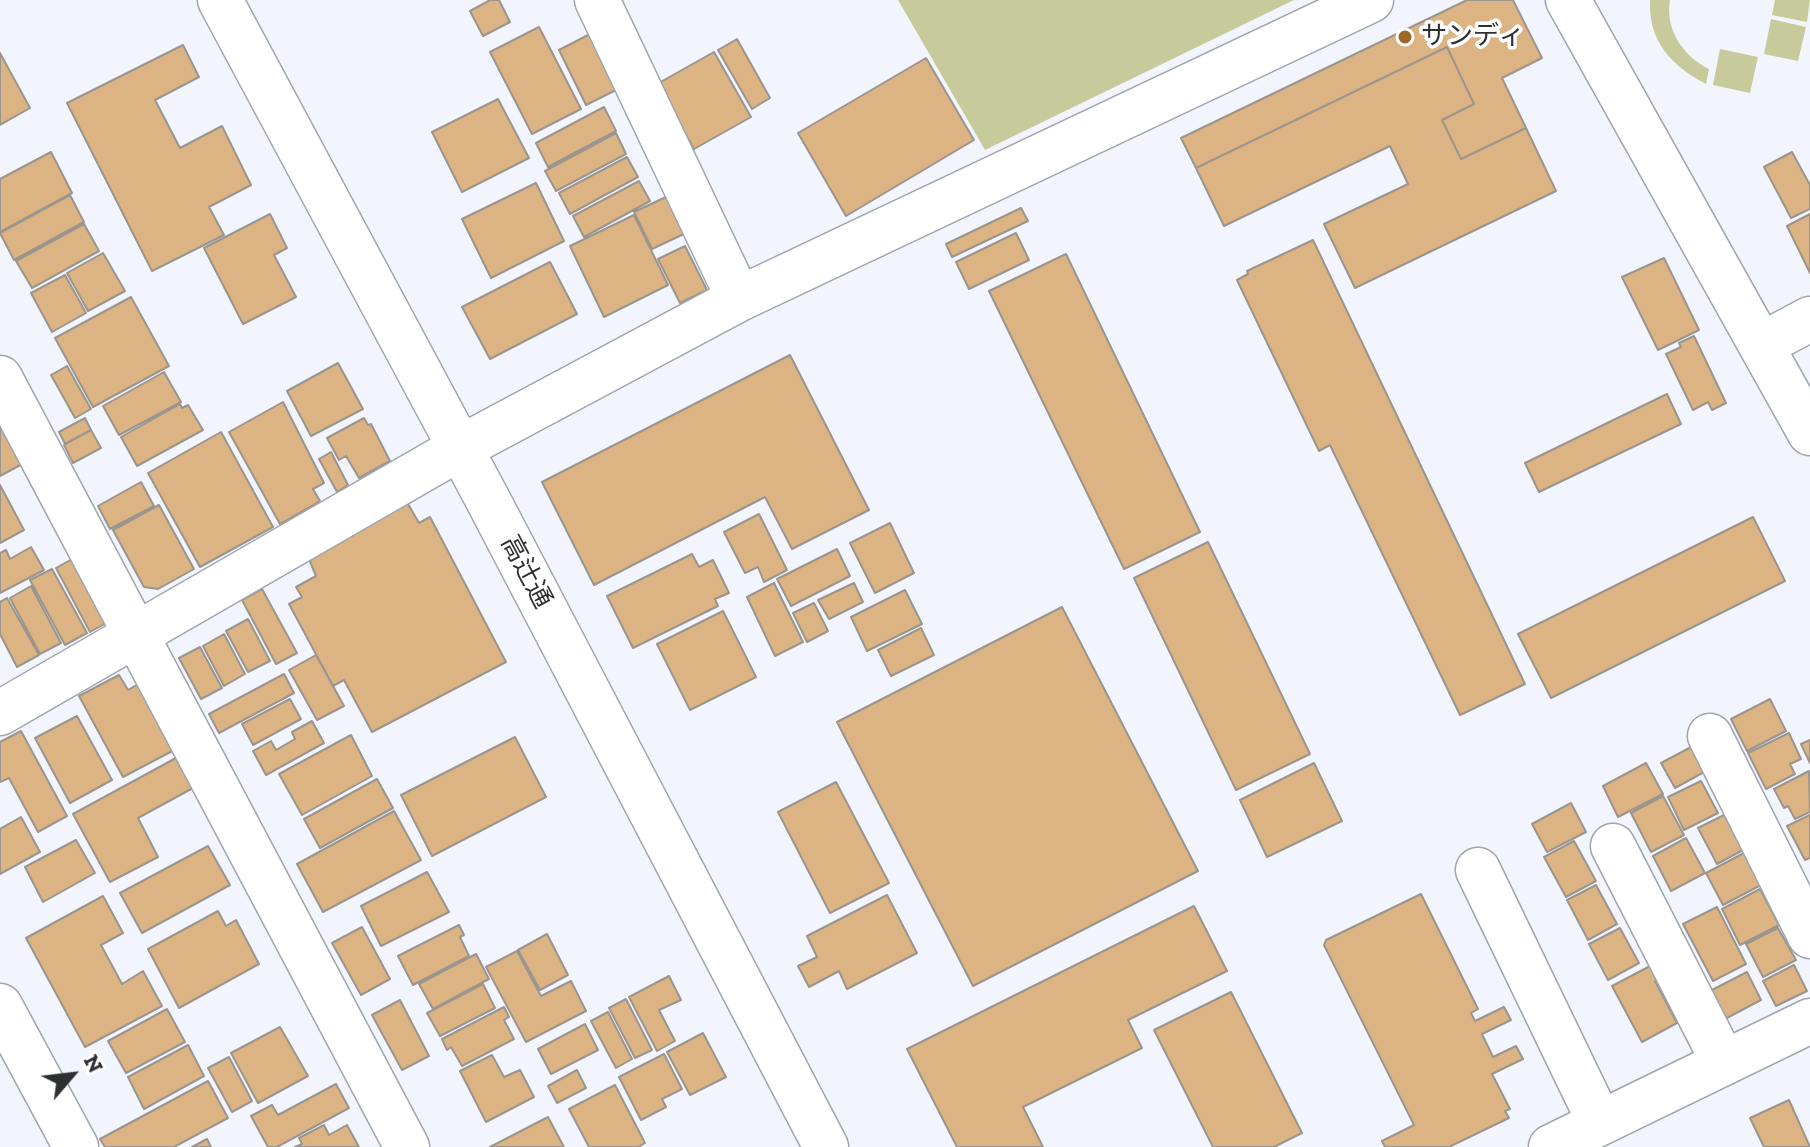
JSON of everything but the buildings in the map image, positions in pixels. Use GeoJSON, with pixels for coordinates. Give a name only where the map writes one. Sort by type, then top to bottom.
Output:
{"type":"FeatureCollection","features":[{"type":"Feature","properties":{"kind":"street","name":"高辻通"},"geometry":{"type":"LineString","coordinates":[[220,0],[460,448],[826,1147]]}},
{"type":"Feature","properties":{"kind":"street"},"geometry":{"type":"LineString","coordinates":[[597,0],[739,299]]}},
{"type":"Feature","properties":{"kind":"street"},"geometry":{"type":"LineString","coordinates":[[0,713],[460,448],[739,299],[1371,0]]}},
{"type":"Feature","properties":{"kind":"street"},"geometry":{"type":"LineString","coordinates":[[1568,0],[1810,433]]}},
{"type":"Feature","properties":{"kind":"street"},"geometry":{"type":"LineString","coordinates":[[1761,345],[1810,319]]}},
{"type":"Feature","properties":{"kind":"street"},"geometry":{"type":"LineString","coordinates":[[0,378],[407,1147]]}},
{"type":"Feature","properties":{"kind":"street"},"geometry":{"type":"LineString","coordinates":[[1710,736],[1810,936]]}},
{"type":"Feature","properties":{"kind":"street"},"geometry":{"type":"LineString","coordinates":[[1613,846],[1724,1063]]}},
{"type":"Feature","properties":{"kind":"street"},"geometry":{"type":"LineString","coordinates":[[1478,870],[1600,1123]]}},
{"type":"Feature","properties":{"kind":"street"},"geometry":{"type":"LineString","coordinates":[[0,1006],[76,1147]]}},
{"type":"Feature","properties":{"kind":"street"},"geometry":{"type":"LineString","coordinates":[[1551,1147],[1810,1021]]}},
{"type":"Feature","properties":{"kind":"green space"},"geometry":{"type":"Polygon","coordinates":[[[898,0],[1294,0],[985,150],[898,0]]]}},
{"type":"Feature","properties":{"kind":"green space"},"geometry":{"type":"Polygon","coordinates":[[[1650,0],[1670,0],[1673,32],[1691,57],[1709,69],[1706,84],[1683,69],[1664,51],[1653,28],[1650,0]]]}},
{"type":"Feature","properties":{"kind":"green space"},"geometry":{"type":"Polygon","coordinates":[[[1775,0],[1810,0],[1807,22],[1772,15],[1775,0]]]}},
{"type":"Feature","properties":{"kind":"green space"},"geometry":{"type":"Polygon","coordinates":[[[1771,19],[1806,27],[1798,61],[1764,54],[1771,19]]]}},
{"type":"Feature","properties":{"kind":"green space"},"geometry":{"type":"Polygon","coordinates":[[[1720,49],[1758,57],[1750,93],[1713,85],[1720,49]]]}},
{"type":"Feature","properties":{"kind":"place","name":"サンディ"},"geometry":{"type":"Point","coordinates":[1405,37]}}]}
